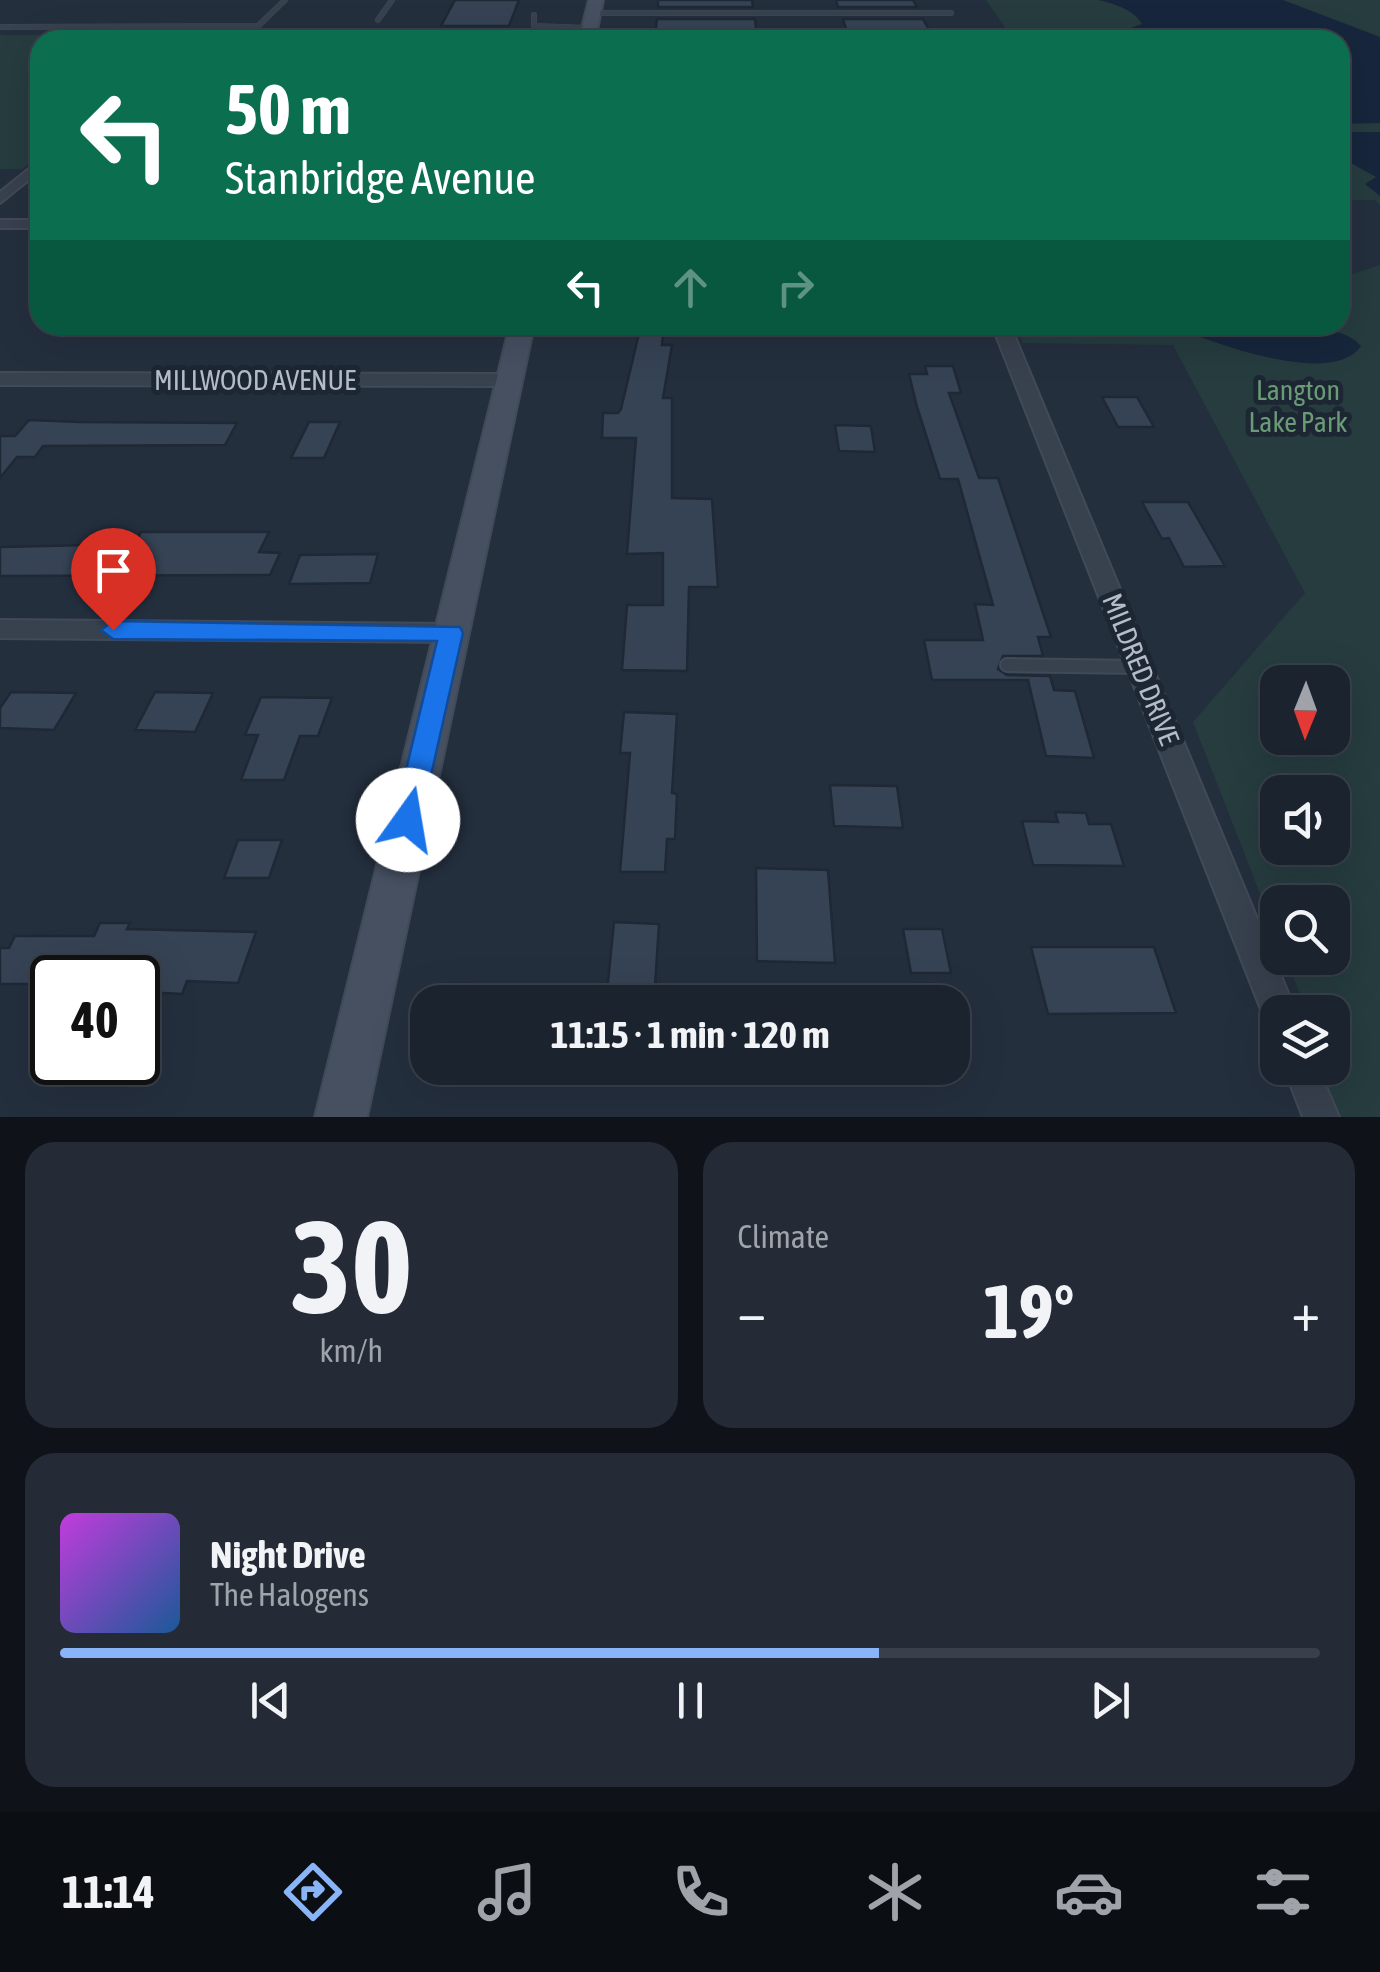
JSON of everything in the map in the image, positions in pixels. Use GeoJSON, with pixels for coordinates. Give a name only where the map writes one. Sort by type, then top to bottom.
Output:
{"type":"FeatureCollection","features":[{"type":"Feature","properties":{"kind":"street"},"geometry":{"type":"LineString","coordinates":[[0,199],[30,173]]}},
{"type":"Feature","properties":{"kind":"street"},"geometry":{"type":"LineString","coordinates":[[0,224],[30,224]]}},
{"type":"Feature","properties":{"kind":"street"},"geometry":{"type":"LineString","coordinates":[[341,1117],[520,335]]}},
{"type":"Feature","properties":{"kind":"street","name":"MILDRED DRIVE"},"geometry":{"type":"LineString","coordinates":[[1005,335],[1272,995]]}},
{"type":"Feature","properties":{"kind":"street","name":"MILLWOOD AVENUE"},"geometry":{"type":"LineString","coordinates":[[0,379],[509,380]]}},
{"type":"Feature","properties":{"kind":"street"},"geometry":{"type":"LineString","coordinates":[[0,629],[451,633]]}},
{"type":"Feature","properties":{"kind":"street"},"geometry":{"type":"LineString","coordinates":[[1308,1085],[1321,1117]]}},
{"type":"Feature","properties":{"kind":"lane"},"geometry":{"type":"LineString","coordinates":[[0,27],[258,26],[286,0]]}},
{"type":"Feature","properties":{"kind":"lane"},"geometry":{"type":"LineString","coordinates":[[378,20],[392,0]]}},
{"type":"Feature","properties":{"kind":"lane"},"geometry":{"type":"LineString","coordinates":[[534,15],[534,26],[591,20],[951,13]]}},
{"type":"Feature","properties":{"kind":"lane"},"geometry":{"type":"LineString","coordinates":[[1007,664],[1140,666]]}},
{"type":"Feature","properties":{"kind":"green space"},"geometry":{"type":"Polygon","coordinates":[[[986,0],[1380,0],[1380,205],[1375,200],[1350,200],[1350,30],[1007,30],[986,0]]]}},
{"type":"Feature","properties":{"kind":"green space"},"geometry":{"type":"Polygon","coordinates":[[[0,35],[30,35],[30,163],[22,169],[0,169],[0,35]]]}},
{"type":"Feature","properties":{"kind":"green space","name":"Langton Lake Park"},"geometry":{"type":"Polygon","coordinates":[[[1380,265],[1380,1117],[1300,1117],[1316,1085],[1350,1085],[1350,995],[1300,995],[1293,975],[1350,975],[1350,885],[1260,885],[1260,893],[1193,722],[1305,593],[1173,345],[1023,343],[1019,335],[1350,335],[1350,275],[1380,265]]]}},
{"type":"Feature","properties":{"kind":"water"},"geometry":{"type":"Polygon","coordinates":[[[1098,0],[1283,0],[1380,37],[1380,123],[1350,124],[1350,30],[1128,30],[1142,24],[1123,8],[1098,0]]]}},
{"type":"Feature","properties":{"kind":"water"},"geometry":{"type":"Polygon","coordinates":[[[1350,132],[1380,132],[1380,196],[1365,184],[1376,177],[1350,163],[1350,132]]]}},
{"type":"Feature","properties":{"kind":"water"},"geometry":{"type":"Polygon","coordinates":[[[1196,335],[1344,335],[1361,346],[1346,358],[1324,363],[1269,358],[1196,335]]]}},
{"type":"Feature","properties":{"kind":"building"},"geometry":{"type":"Polygon","coordinates":[[[455,0],[519,0],[509,26],[441,26],[455,0]]]}},
{"type":"Feature","properties":{"kind":"building"},"geometry":{"type":"Polygon","coordinates":[[[658,0],[752,0],[753,7],[658,7],[658,0]]]}},
{"type":"Feature","properties":{"kind":"building"},"geometry":{"type":"Polygon","coordinates":[[[836,0],[913,0],[917,7],[838,7],[836,0]]]}},
{"type":"Feature","properties":{"kind":"building"},"geometry":{"type":"Polygon","coordinates":[[[657,19],[755,19],[756,30],[656,30],[657,19]]]}},
{"type":"Feature","properties":{"kind":"building"},"geometry":{"type":"Polygon","coordinates":[[[843,19],[923,19],[929,30],[846,30],[843,19]]]}},
{"type":"Feature","properties":{"kind":"building"},"geometry":{"type":"Polygon","coordinates":[[[639,335],[663,335],[662,345],[672,345],[663,398],[672,398],[672,498],[712,499],[718,587],[689,587],[687,671],[622,670],[627,605],[663,605],[663,553],[627,554],[636,438],[602,438],[603,413],[618,413],[639,335]]]}},
{"type":"Feature","properties":{"kind":"building"},"geometry":{"type":"Polygon","coordinates":[[[925,366],[953,366],[961,393],[949,393],[979,478],[998,478],[1051,637],[1038,637],[1043,656],[1003,656],[998,669],[1007,675],[1050,676],[1054,690],[1075,691],[1094,758],[1046,756],[1028,680],[932,680],[924,640],[983,640],[975,604],[993,605],[958,479],[940,479],[917,407],[909,374],[927,374],[925,366]]]}},
{"type":"Feature","properties":{"kind":"building"},"geometry":{"type":"Polygon","coordinates":[[[1102,397],[1137,397],[1154,427],[1118,427],[1102,397]]]}},
{"type":"Feature","properties":{"kind":"building"},"geometry":{"type":"Polygon","coordinates":[[[29,420],[237,423],[225,445],[43,446],[35,457],[17,457],[0,478],[0,436],[15,436],[29,420]]]}},
{"type":"Feature","properties":{"kind":"building"},"geometry":{"type":"Polygon","coordinates":[[[309,422],[340,422],[324,458],[291,458],[309,422]]]}},
{"type":"Feature","properties":{"kind":"building"},"geometry":{"type":"Polygon","coordinates":[[[835,425],[871,426],[875,452],[839,451],[835,425]]]}},
{"type":"Feature","properties":{"kind":"building"},"geometry":{"type":"Polygon","coordinates":[[[1142,502],[1188,502],[1225,566],[1184,567],[1169,538],[1162,539],[1142,502]]]}},
{"type":"Feature","properties":{"kind":"building"},"geometry":{"type":"Polygon","coordinates":[[[141,532],[269,532],[259,552],[280,553],[270,575],[0,576],[0,547],[134,544],[141,532]]]}},
{"type":"Feature","properties":{"kind":"building"},"geometry":{"type":"Polygon","coordinates":[[[378,554],[370,583],[289,584],[300,555],[378,554]]]}},
{"type":"Feature","properties":{"kind":"building"},"geometry":{"type":"Polygon","coordinates":[[[11,692],[76,693],[54,730],[0,728],[0,708],[11,692]]]}},
{"type":"Feature","properties":{"kind":"building"},"geometry":{"type":"Polygon","coordinates":[[[155,692],[213,693],[195,732],[135,730],[155,692]]]}},
{"type":"Feature","properties":{"kind":"building"},"geometry":{"type":"Polygon","coordinates":[[[261,697],[332,698],[318,736],[300,736],[284,780],[241,780],[258,735],[245,735],[261,697]]]}},
{"type":"Feature","properties":{"kind":"building"},"geometry":{"type":"Polygon","coordinates":[[[624,712],[677,714],[672,793],[677,794],[675,839],[667,839],[665,872],[620,872],[630,753],[620,753],[624,712]]]}},
{"type":"Feature","properties":{"kind":"building"},"geometry":{"type":"Polygon","coordinates":[[[830,785],[897,786],[903,828],[834,826],[830,785]]]}},
{"type":"Feature","properties":{"kind":"building"},"geometry":{"type":"Polygon","coordinates":[[[1055,812],[1086,813],[1089,824],[1111,824],[1124,866],[1033,865],[1022,821],[1058,822],[1055,812]]]}},
{"type":"Feature","properties":{"kind":"building"},"geometry":{"type":"Polygon","coordinates":[[[238,840],[282,840],[269,878],[224,878],[238,840]]]}},
{"type":"Feature","properties":{"kind":"building"},"geometry":{"type":"Polygon","coordinates":[[[756,868],[828,870],[835,963],[757,961],[756,868]]]}},
{"type":"Feature","properties":{"kind":"building"},"geometry":{"type":"Polygon","coordinates":[[[614,922],[659,924],[655,985],[608,985],[614,922]]]}},
{"type":"Feature","properties":{"kind":"building"},"geometry":{"type":"Polygon","coordinates":[[[100,923],[130,923],[127,929],[256,932],[238,983],[187,981],[182,994],[160,993],[160,955],[30,955],[30,984],[0,984],[0,948],[9,948],[15,936],[94,936],[100,923]]]}},
{"type":"Feature","properties":{"kind":"building"},"geometry":{"type":"Polygon","coordinates":[[[903,929],[942,929],[951,973],[911,973],[903,929]]]}},
{"type":"Feature","properties":{"kind":"building"},"geometry":{"type":"Polygon","coordinates":[[[1031,947],[1154,947],[1176,1013],[1048,1014],[1031,947]]]}},
{"type":"Feature","properties":{"kind":"route"},"geometry":{"type":"LineString","coordinates":[[113,630],[451,633],[408,820]]}}]}
